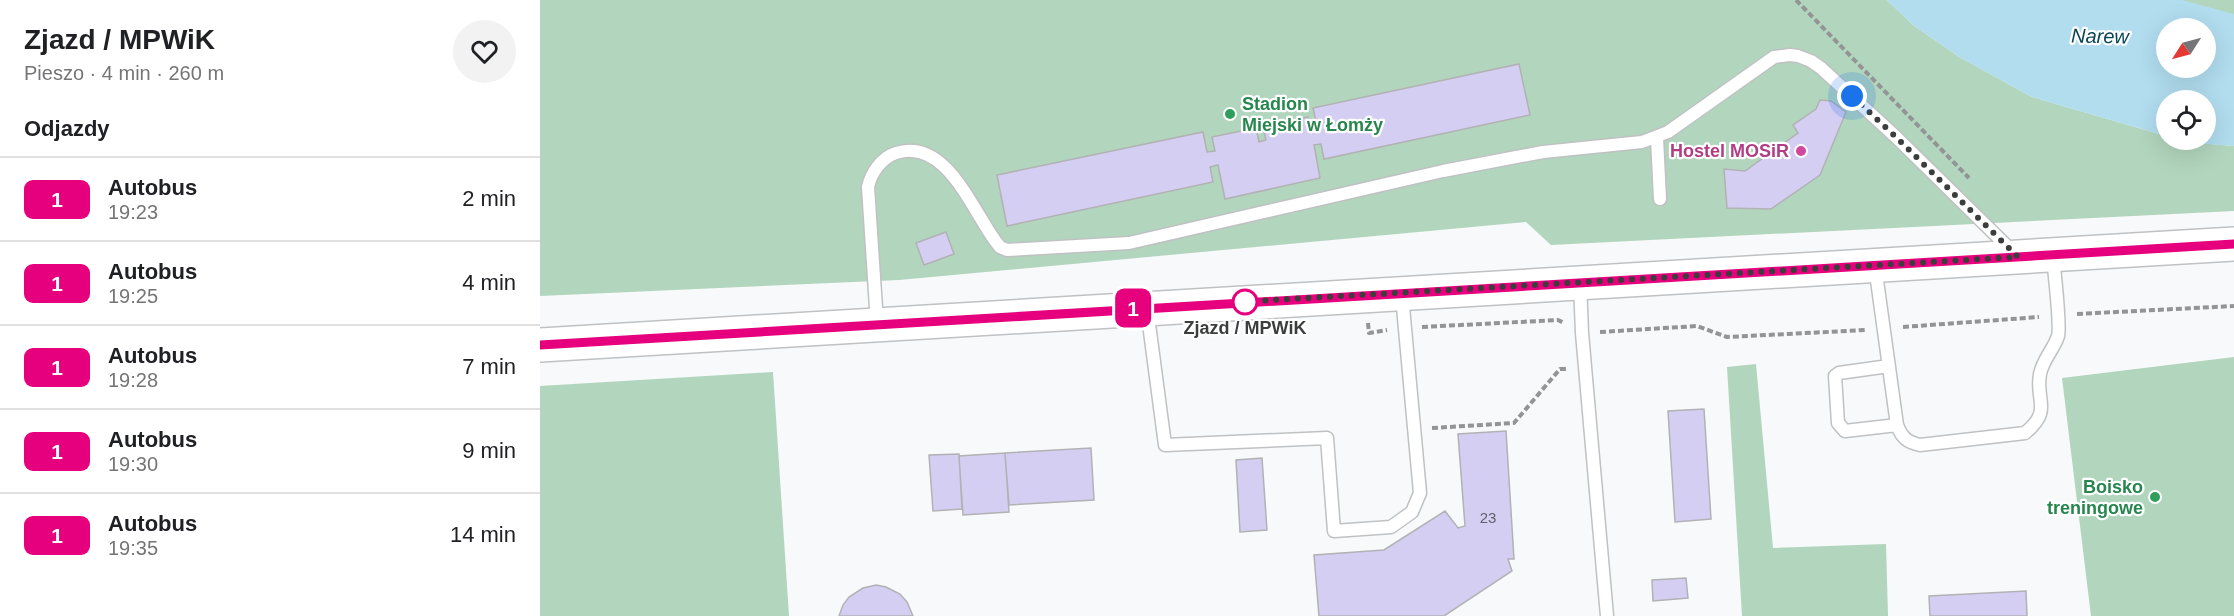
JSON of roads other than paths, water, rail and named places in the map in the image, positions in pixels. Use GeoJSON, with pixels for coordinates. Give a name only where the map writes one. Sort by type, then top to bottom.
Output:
{"type":"FeatureCollection","features":[{"type":"Feature","properties":{"kind":"main road"},"geometry":{"type":"LineString","coordinates":[[540,345],[1365,294],[2234,244]]}},
{"type":"Feature","properties":{"kind":"lane"},"geometry":{"type":"LineString","coordinates":[[877,324],[868,188],[871,176],[878,166],[899,152],[921,152],[942,162],[996,242],[1007,250],[1129,243],[1443,171],[1543,152],[1642,142],[1657,138],[1768,60],[1790,55],[1805,58],[1821,68],[1897,138],[2018,257]]}},
{"type":"Feature","properties":{"kind":"lane"},"geometry":{"type":"LineString","coordinates":[[1657,138],[1660,199]]}},
{"type":"Feature","properties":{"kind":"lane"},"geometry":{"type":"LineString","coordinates":[[1875,265],[1897,425],[1900,434],[1907,442],[1920,445],[2025,433],[2034,425],[2042,412],[2040,375],[2044,360],[2059,334],[2053,255]]}},
{"type":"Feature","properties":{"kind":"lane"},"geometry":{"type":"LineString","coordinates":[[1580,282],[1582,333],[1607,616]]}},
{"type":"Feature","properties":{"kind":"lane"},"geometry":{"type":"LineString","coordinates":[[1147,308],[1165,445],[1327,438],[1334,531],[1391,527],[1412,512],[1420,493],[1401,292]]}},
{"type":"Feature","properties":{"kind":"lane"},"geometry":{"type":"LineString","coordinates":[[1888,366],[1839,373],[1835,376],[1838,423],[1845,431],[1897,425]]}},
{"type":"Feature","properties":{"kind":"water","name":"Narew"},"geometry":{"type":"Polygon","coordinates":[[[1887,0],[2182,0],[2234,14],[2234,146],[2216,145],[2216,90],[2156,90],[2156,133],[2032,97],[1961,58],[1913,25],[1887,0]]]}},
{"type":"Feature","properties":{"kind":"place","name":"Stadion Miejski w Łomży"},"geometry":{"type":"Point","coordinates":[1230,114]}},
{"type":"Feature","properties":{"kind":"place","name":"Hostel MOSiR"},"geometry":{"type":"Point","coordinates":[1801,151]}},
{"type":"Feature","properties":{"kind":"place","name":"Zjazd / MPWiK"},"geometry":{"type":"Point","coordinates":[1245,302]}},
{"type":"Feature","properties":{"kind":"place","name":"Boisko treningowe"},"geometry":{"type":"Point","coordinates":[2155,497]}}]}
